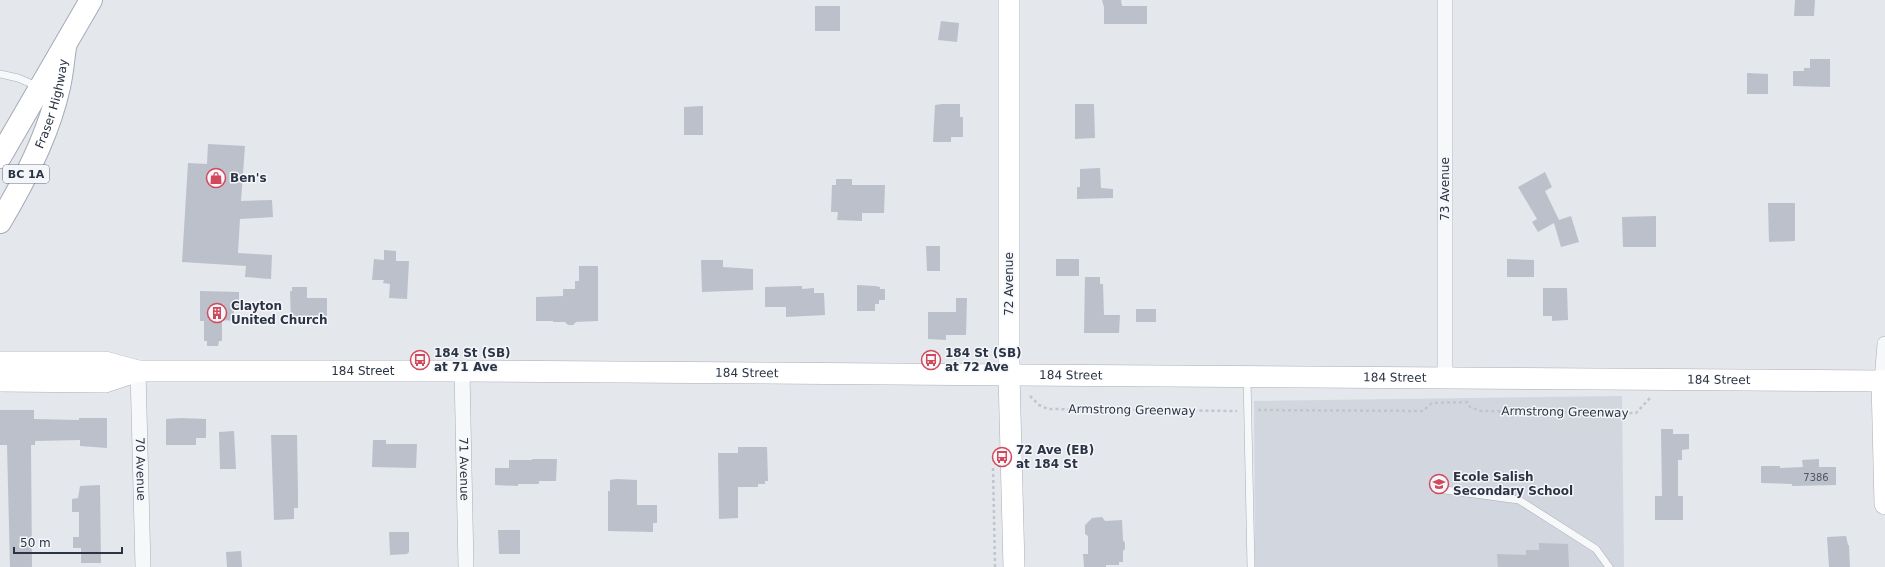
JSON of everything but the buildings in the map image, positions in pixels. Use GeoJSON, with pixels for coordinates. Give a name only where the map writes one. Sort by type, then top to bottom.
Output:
{"type":"FeatureCollection","features":[{"type":"Feature","properties":{"kind":"main road","name":"Fraser Highway"},"geometry":{"type":"LineString","coordinates":[[0,157],[39,87],[65,47],[91,0]]}},
{"type":"Feature","properties":{"kind":"main road","name":"72 Avenue"},"geometry":{"type":"LineString","coordinates":[[1009,0],[1009,374],[1014,567]]}},
{"type":"Feature","properties":{"kind":"main road","name":"Fraser Highway"},"geometry":{"type":"LineString","coordinates":[[0,222],[19,189],[48,124],[59,87],[65,47]]}},
{"type":"Feature","properties":{"kind":"main road","name":"184 Street"},"geometry":{"type":"LineString","coordinates":[[0,362],[105,362],[138,371],[1009,374],[1445,379],[1884,381]]}},
{"type":"Feature","properties":{"kind":"main road","name":"184 Street"},"geometry":{"type":"LineString","coordinates":[[0,382],[106,382],[138,371]]}},
{"type":"Feature","properties":{"kind":"main road"},"geometry":{"type":"LineString","coordinates":[[1884,381],[1885,504]]}},
{"type":"Feature","properties":{"kind":"street","name":"73 Avenue"},"geometry":{"type":"LineString","coordinates":[[1445,0],[1445,379]]}},
{"type":"Feature","properties":{"kind":"street"},"geometry":{"type":"LineString","coordinates":[[1884,381],[1885,344]]}},
{"type":"Feature","properties":{"kind":"street","name":"70 Avenue"},"geometry":{"type":"LineString","coordinates":[[138,371],[143,567]]}},
{"type":"Feature","properties":{"kind":"street","name":"71 Avenue"},"geometry":{"type":"LineString","coordinates":[[462,371],[466,567]]}},
{"type":"Feature","properties":{"kind":"lane"},"geometry":{"type":"LineString","coordinates":[[0,74],[18,78],[39,87]]}},
{"type":"Feature","properties":{"kind":"lane"},"geometry":{"type":"LineString","coordinates":[[1247,377],[1251,567]]}},
{"type":"Feature","properties":{"kind":"lane"},"geometry":{"type":"LineString","coordinates":[[1445,490],[1519,500],[1596,549],[1609,567]]}},
{"type":"Feature","properties":{"kind":"path"},"geometry":{"type":"LineString","coordinates":[[1025,399],[1036,393]]}},
{"type":"Feature","properties":{"kind":"path","name":"Armstrong Greenway"},"geometry":{"type":"LineString","coordinates":[[1030,396],[1039,405],[1048,409],[1238,411]]}},
{"type":"Feature","properties":{"kind":"path","name":"Armstrong Greenway"},"geometry":{"type":"LineString","coordinates":[[1260,410],[1423,411],[1432,403],[1467,402],[1470,407],[1481,411],[1636,413],[1652,396]]}},
{"type":"Feature","properties":{"kind":"shaded area","name":"Ecole Salish Secondary School"},"geometry":{"type":"Polygon","coordinates":[[[1622,396],[1624,567],[1255,567],[1254,401],[1622,396]]]}},
{"type":"Feature","properties":{"kind":"place","name":"Ben's"},"geometry":{"type":"Point","coordinates":[216,178]}},
{"type":"Feature","properties":{"kind":"place","name":"Clayton United Church"},"geometry":{"type":"Point","coordinates":[217,313]}},
{"type":"Feature","properties":{"kind":"place","name":"184 St (SB) at 71 Ave"},"geometry":{"type":"Point","coordinates":[420,360]}},
{"type":"Feature","properties":{"kind":"place","name":"184 St (SB) at 72 Ave"},"geometry":{"type":"Point","coordinates":[931,360]}},
{"type":"Feature","properties":{"kind":"place","name":"72 Ave (EB) at 184 St"},"geometry":{"type":"Point","coordinates":[1002,457]}},
{"type":"Feature","properties":{"kind":"place","name":"Ecole Salish Secondary School"},"geometry":{"type":"Point","coordinates":[1439,484]}}]}
